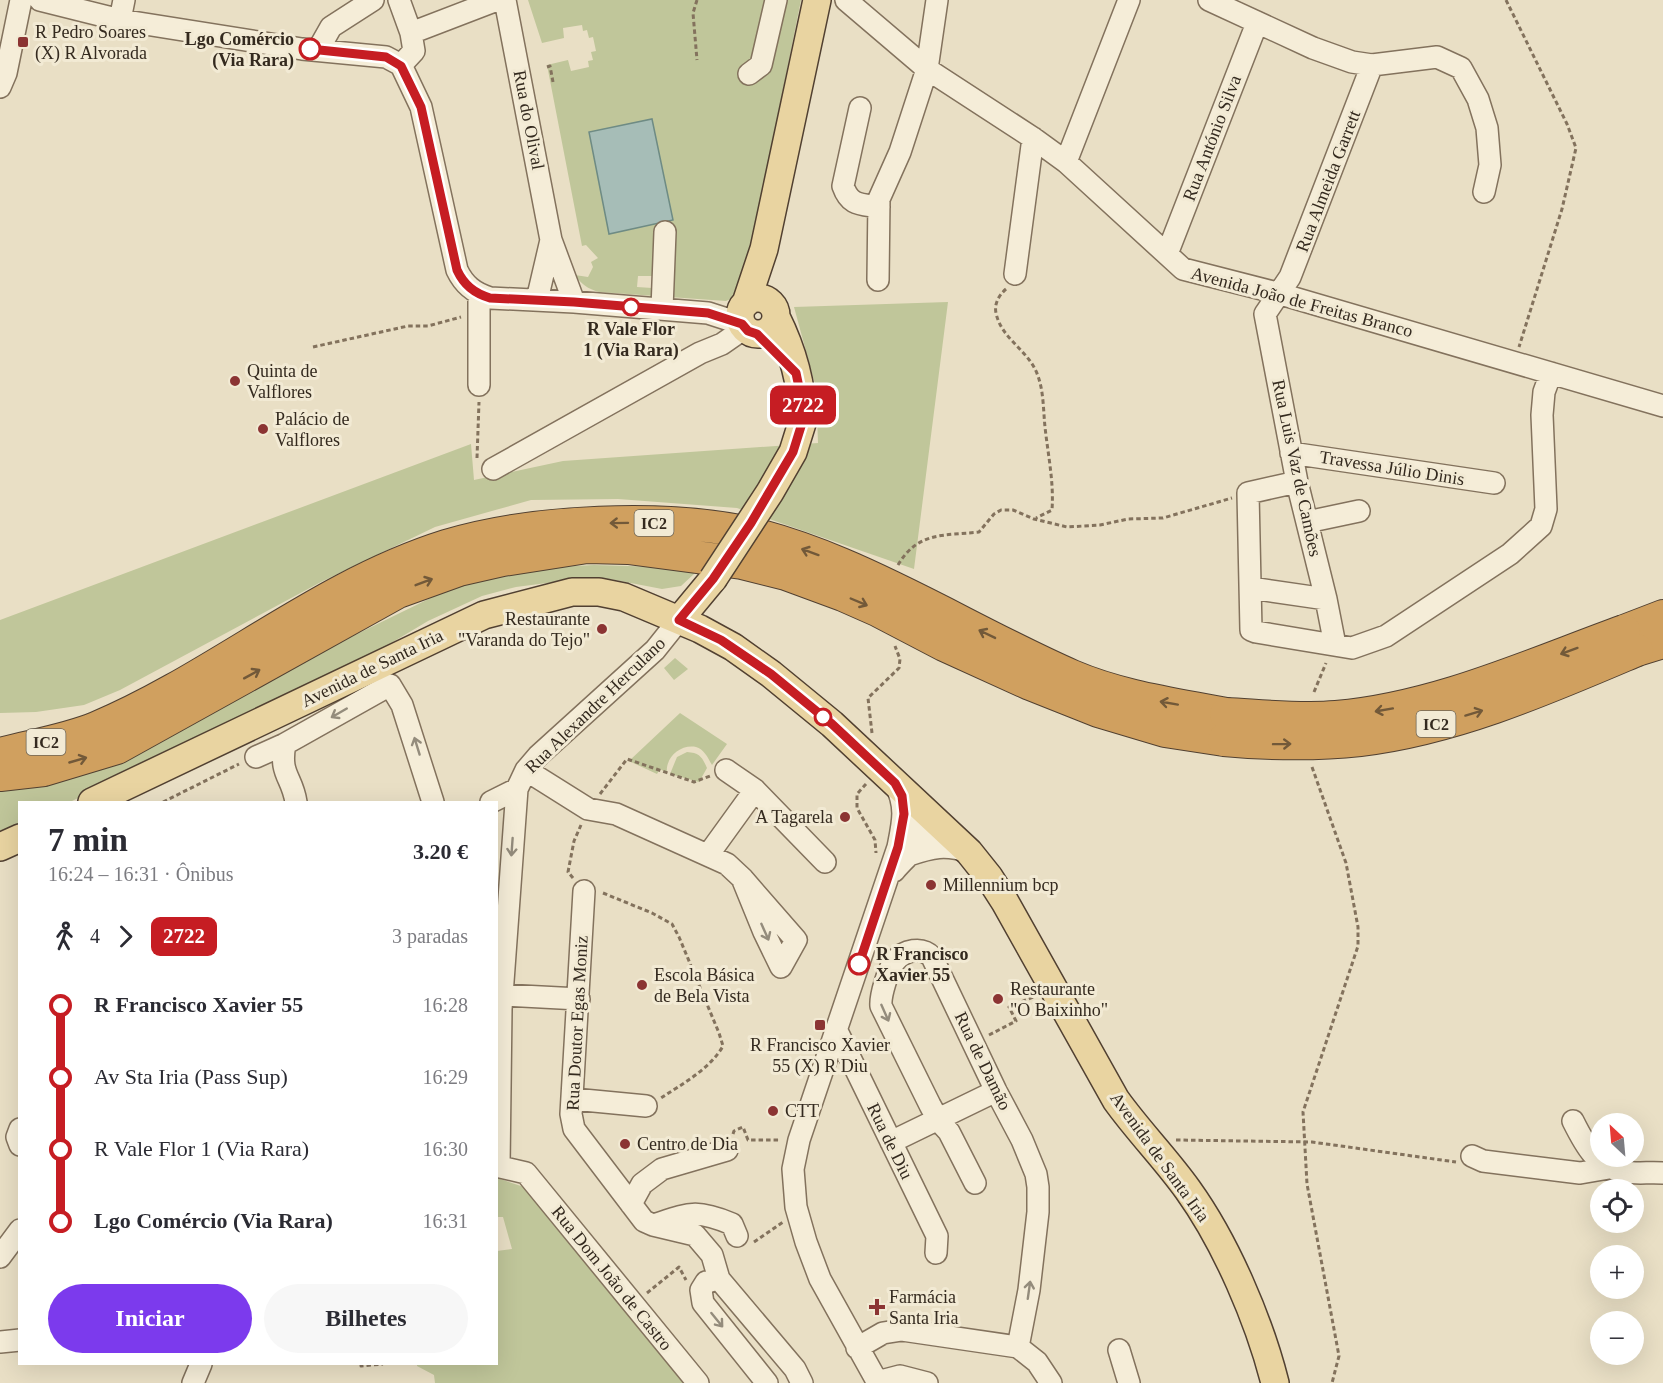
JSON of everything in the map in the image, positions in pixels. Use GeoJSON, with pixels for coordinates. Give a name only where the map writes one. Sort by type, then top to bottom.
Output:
{"type":"FeatureCollection","features":[{"type":"Feature","properties":{"kind":"highway","name":"IC2"},"geometry":{"type":"LineString","coordinates":[[0,754],[93,729],[147,704],[353,585],[417,556],[450,545],[538,528],[618,523],[706,526],[780,541],[875,579],[1075,677],[1278,744],[1349,741],[1420,729],[1484,710],[1663,642]]}},
{"type":"Feature","properties":{"kind":"highway","name":"IC2"},"geometry":{"type":"LineString","coordinates":[[0,775],[44,770],[117,748],[398,592],[428,580],[503,560],[566,549],[628,548],[717,559],[786,574],[877,610],[955,650],[1030,684],[1088,707],[1165,730],[1225,727],[1294,718],[1336,717],[1396,708],[1492,681],[1663,616]]}},
{"type":"Feature","properties":{"kind":"highway"},"geometry":{"type":"LineString","coordinates":[[0,733],[93,729]]}},
{"type":"Feature","properties":{"kind":"main road"},"geometry":{"type":"LineString","coordinates":[[754,317],[764,249],[817,0]]}},
{"type":"Feature","properties":{"kind":"main road","name":"Rua Alexandre Herculano"},"geometry":{"type":"LineString","coordinates":[[679,620],[713,579],[770,492],[793,452],[803,420],[803,406],[796,373],[754,317]]}},
{"type":"Feature","properties":{"kind":"main road","name":"Avenida de Santa Iria"},"geometry":{"type":"LineString","coordinates":[[94,801],[484,615],[572,592],[599,592],[624,597],[721,640],[771,674],[832,724],[969,852],[997,889],[1116,1100],[1187,1189],[1208,1221],[1246,1301],[1269,1360],[1275,1383]]}},
{"type":"Feature","properties":{"kind":"main road"},"geometry":{"type":"LineString","coordinates":[[0,847],[18,839]]}},
{"type":"Feature","properties":{"kind":"street"},"geometry":{"type":"LineString","coordinates":[[0,87],[6,73],[21,0]]}},
{"type":"Feature","properties":{"kind":"street"},"geometry":{"type":"LineString","coordinates":[[40,0],[122,10],[318,50],[393,61],[414,51],[411,33],[399,0]]}},
{"type":"Feature","properties":{"kind":"street"},"geometry":{"type":"LineString","coordinates":[[318,50],[331,27],[374,0]]}},
{"type":"Feature","properties":{"kind":"street"},"geometry":{"type":"LineString","coordinates":[[411,33],[497,0]]}},
{"type":"Feature","properties":{"kind":"street","name":"Rua do Olival"},"geometry":{"type":"LineString","coordinates":[[506,0],[552,240],[574,302]]}},
{"type":"Feature","properties":{"kind":"street"},"geometry":{"type":"LineString","coordinates":[[749,74],[761,65],[776,0]]}},
{"type":"Feature","properties":{"kind":"street","name":"Avenida João de Freitas Branco"},"geometry":{"type":"LineString","coordinates":[[846,0],[927,69],[1066,162],[1183,269],[1277,293],[1663,406]]}},
{"type":"Feature","properties":{"kind":"street"},"geometry":{"type":"LineString","coordinates":[[878,280],[879,200],[900,152],[927,69],[937,0]]}},
{"type":"Feature","properties":{"kind":"street"},"geometry":{"type":"LineString","coordinates":[[1066,162],[1129,0]]}},
{"type":"Feature","properties":{"kind":"street"},"geometry":{"type":"LineString","coordinates":[[1209,0],[1257,23],[1352,62],[1372,65],[1437,57],[1461,68],[1478,99],[1487,128],[1490,165],[1484,192]]}},
{"type":"Feature","properties":{"kind":"street","name":"Rua António Silva"},"geometry":{"type":"LineString","coordinates":[[1167,254],[1257,23]]}},
{"type":"Feature","properties":{"kind":"street"},"geometry":{"type":"LineString","coordinates":[[393,61],[421,107],[457,270],[462,280],[479,295],[490,298],[574,302],[754,317]]}},
{"type":"Feature","properties":{"kind":"street","name":"Rua Almeida Garrett"},"geometry":{"type":"LineString","coordinates":[[1277,293],[1290,277],[1372,65]]}},
{"type":"Feature","properties":{"kind":"street"},"geometry":{"type":"LineString","coordinates":[[860,108],[843,186],[853,203],[879,207]]}},
{"type":"Feature","properties":{"kind":"street"},"geometry":{"type":"LineString","coordinates":[[1015,274],[1033,138]]}},
{"type":"Feature","properties":{"kind":"street"},"geometry":{"type":"LineString","coordinates":[[662,309],[665,232]]}},
{"type":"Feature","properties":{"kind":"street","name":"Rua do Olival"},"geometry":{"type":"LineString","coordinates":[[537,300],[552,240]]}},
{"type":"Feature","properties":{"kind":"street","name":"Rua Luis Vaz de Camões"},"geometry":{"type":"LineString","coordinates":[[1277,293],[1265,314],[1297,482],[1335,645]]}},
{"type":"Feature","properties":{"kind":"street"},"geometry":{"type":"LineString","coordinates":[[479,295],[479,385]]}},
{"type":"Feature","properties":{"kind":"street"},"geometry":{"type":"LineString","coordinates":[[700,353],[709,333],[708,313]]}},
{"type":"Feature","properties":{"kind":"street"},"geometry":{"type":"LineString","coordinates":[[485,465],[700,353],[722,344],[754,317]]}},
{"type":"Feature","properties":{"kind":"street"},"geometry":{"type":"LineString","coordinates":[[1297,482],[1248,493],[1251,630],[1352,648],[1386,636],[1510,554],[1541,526],[1546,508],[1542,415],[1544,392],[1551,372]]}},
{"type":"Feature","properties":{"kind":"street","name":"Travessa Júlio Dinis"},"geometry":{"type":"LineString","coordinates":[[1291,453],[1494,483]]}},
{"type":"Feature","properties":{"kind":"street"},"geometry":{"type":"LineString","coordinates":[[1307,522],[1359,511]]}},
{"type":"Feature","properties":{"kind":"street"},"geometry":{"type":"LineString","coordinates":[[1251,588],[1326,599]]}},
{"type":"Feature","properties":{"kind":"street","name":"Rua Alexandre Herculano"},"geometry":{"type":"LineString","coordinates":[[517,789],[526,770],[545,750],[655,650],[679,620]]}},
{"type":"Feature","properties":{"kind":"street"},"geometry":{"type":"LineString","coordinates":[[256,757],[284,751],[390,685],[396,670],[437,649],[437,636]]}},
{"type":"Feature","properties":{"kind":"street"},"geometry":{"type":"LineString","coordinates":[[390,685],[406,716],[433,801]]}},
{"type":"Feature","properties":{"kind":"street"},"geometry":{"type":"LineString","coordinates":[[284,751],[283,768],[296,801]]}},
{"type":"Feature","properties":{"kind":"street"},"geometry":{"type":"LineString","coordinates":[[526,770],[588,809],[616,814],[708,855],[727,864],[742,878]]}},
{"type":"Feature","properties":{"kind":"street"},"geometry":{"type":"LineString","coordinates":[[726,770],[755,790],[825,862]]}},
{"type":"Feature","properties":{"kind":"street"},"geometry":{"type":"LineString","coordinates":[[887,775],[902,796],[904,814],[902,852]]}},
{"type":"Feature","properties":{"kind":"street"},"geometry":{"type":"LineString","coordinates":[[493,801],[517,789]]}},
{"type":"Feature","properties":{"kind":"street"},"geometry":{"type":"LineString","coordinates":[[498,1166],[500,1004],[517,789]]}},
{"type":"Feature","properties":{"kind":"street"},"geometry":{"type":"LineString","coordinates":[[708,855],[755,790]]}},
{"type":"Feature","properties":{"kind":"street"},"geometry":{"type":"LineString","coordinates":[[927,1383],[900,1376],[877,1382],[820,1279],[796,1207],[793,1169],[799,1140],[885,883],[916,826],[935,819]]}},
{"type":"Feature","properties":{"kind":"street"},"geometry":{"type":"LineString","coordinates":[[902,852],[936,847],[953,847],[969,852]]}},
{"type":"Feature","properties":{"kind":"street","name":"Rua Doutor Egas Moniz"},"geometry":{"type":"LineString","coordinates":[[584,891],[572,1114],[574,1129],[644,1221],[695,1235],[704,1280],[701,1290],[703,1303],[767,1383]]}},
{"type":"Feature","properties":{"kind":"street","name":"Rua de Damão"},"geometry":{"type":"LineString","coordinates":[[975,1183],[949,1132],[938,1120],[881,1006],[881,996],[892,964],[898,958],[919,950],[925,951],[932,957],[1022,1140],[1036,1174],[1038,1212],[1029,1290],[1018,1347]]}},
{"type":"Feature","properties":{"kind":"street"},"geometry":{"type":"LineString","coordinates":[[500,1004],[579,999]]}},
{"type":"Feature","properties":{"kind":"street","name":"Rua de Diu"},"geometry":{"type":"LineString","coordinates":[[837,1031],[936,1236],[936,1253]]}},
{"type":"Feature","properties":{"kind":"street"},"geometry":{"type":"LineString","coordinates":[[891,1142],[996,1091]]}},
{"type":"Feature","properties":{"kind":"street"},"geometry":{"type":"LineString","coordinates":[[573,1099],[646,1106]]}},
{"type":"Feature","properties":{"kind":"street"},"geometry":{"type":"LineString","coordinates":[[1573,1121],[1583,1142],[1595,1158],[1609,1168],[1626,1172],[1658,1171]]}},
{"type":"Feature","properties":{"kind":"street"},"geometry":{"type":"LineString","coordinates":[[631,1204],[642,1184],[662,1168],[727,1150]]}},
{"type":"Feature","properties":{"kind":"street"},"geometry":{"type":"LineString","coordinates":[[1468,1159],[1580,1173],[1609,1168]]}},
{"type":"Feature","properties":{"kind":"street","name":"Rua Dom João de Castro"},"geometry":{"type":"LineString","coordinates":[[498,1166],[526,1173],[698,1383]]}},
{"type":"Feature","properties":{"kind":"street"},"geometry":{"type":"LineString","coordinates":[[653,1225],[695,1213],[712,1216],[732,1224],[737,1236]]}},
{"type":"Feature","properties":{"kind":"street"},"geometry":{"type":"LineString","coordinates":[[0,1257],[18,1233]]}},
{"type":"Feature","properties":{"kind":"street","name":"Rua Doutor Egas Moniz"},"geometry":{"type":"LineString","coordinates":[[704,1280],[795,1370],[802,1383]]}},
{"type":"Feature","properties":{"kind":"street"},"geometry":{"type":"LineString","coordinates":[[857,1348],[883,1333],[902,1330],[1018,1347],[1037,1362],[1051,1383]]}},
{"type":"Feature","properties":{"kind":"street"},"geometry":{"type":"LineString","coordinates":[[0,1342],[18,1340]]}},
{"type":"Feature","properties":{"kind":"street"},"geometry":{"type":"LineString","coordinates":[[1119,1350],[1129,1383]]}},
{"type":"Feature","properties":{"kind":"street"},"geometry":{"type":"LineString","coordinates":[[193,1383],[201,1365]]}},
{"type":"Feature","properties":{"kind":"path"},"geometry":{"type":"LineString","coordinates":[[697,0],[693,13],[697,60]]}},
{"type":"Feature","properties":{"kind":"path"},"geometry":{"type":"LineString","coordinates":[[1506,0],[1567,124],[1576,148],[1562,209],[1515,362]]}},
{"type":"Feature","properties":{"kind":"path"},"geometry":{"type":"LineString","coordinates":[[547,66],[550,66],[553,82]]}},
{"type":"Feature","properties":{"kind":"path"},"geometry":{"type":"LineString","coordinates":[[1015,274],[996,304],[996,313],[1003,332],[1025,353],[1035,369],[1044,403],[1053,484],[1052,510],[1034,519]]}},
{"type":"Feature","properties":{"kind":"path"},"geometry":{"type":"LineString","coordinates":[[314,347],[408,326],[428,326],[462,317],[479,295]]}},
{"type":"Feature","properties":{"kind":"path"},"geometry":{"type":"LineString","coordinates":[[479,385],[485,465]]}},
{"type":"Feature","properties":{"kind":"path"},"geometry":{"type":"LineString","coordinates":[[898,565],[906,552],[925,538],[979,532],[994,514],[1001,510],[1013,510],[1034,519],[1067,527],[1100,525],[1128,519],[1162,518],[1248,493]]}},
{"type":"Feature","properties":{"kind":"path"},"geometry":{"type":"LineString","coordinates":[[869,736],[872,732],[868,698],[899,668],[900,659],[894,643]]}},
{"type":"Feature","properties":{"kind":"path"},"geometry":{"type":"LineString","coordinates":[[1314,692],[1335,645]]}},
{"type":"Feature","properties":{"kind":"path"},"geometry":{"type":"LineString","coordinates":[[165,801],[256,757]]}},
{"type":"Feature","properties":{"kind":"path"},"geometry":{"type":"LineString","coordinates":[[646,1106],[682,1085],[717,1056],[723,1046],[672,924],[602,892],[584,891],[568,872],[574,841],[588,809],[627,759],[694,782],[726,770]]}},
{"type":"Feature","properties":{"kind":"path"},"geometry":{"type":"LineString","coordinates":[[1310,764],[1346,863],[1358,927],[1358,946],[1303,1112],[1307,1184],[1339,1356],[1332,1383]]}},
{"type":"Feature","properties":{"kind":"path"},"geometry":{"type":"LineString","coordinates":[[885,883],[876,876],[875,840],[857,808],[857,794],[887,775]]}},
{"type":"Feature","properties":{"kind":"path"},"geometry":{"type":"LineString","coordinates":[[995,1032],[1016,1021],[1009,1008],[1053,988]]}},
{"type":"Feature","properties":{"kind":"path"},"geometry":{"type":"LineString","coordinates":[[727,1150],[734,1131],[743,1127],[748,1140],[799,1140]]}},
{"type":"Feature","properties":{"kind":"path"},"geometry":{"type":"LineString","coordinates":[[1180,1139],[1304,1142],[1468,1159]]}},
{"type":"Feature","properties":{"kind":"path"},"geometry":{"type":"LineString","coordinates":[[737,1236],[744,1249],[785,1221],[800,1220]]}},
{"type":"Feature","properties":{"kind":"path"},"geometry":{"type":"LineString","coordinates":[[645,1294],[679,1267],[704,1280]]}},
{"type":"Feature","properties":{"kind":"green space"},"geometry":{"type":"Polygon","coordinates":[[[528,0],[801,0],[752,244],[735,297],[726,301],[599,292],[585,286],[577,278],[575,275],[588,277],[593,267],[591,262],[598,258],[586,245],[582,246],[547,65],[568,60],[571,71],[589,67],[588,61],[593,60],[591,52],[596,51],[593,37],[589,38],[587,30],[583,31],[582,25],[563,28],[564,38],[542,43],[528,0]],[[638,276],[637,287],[652,288],[653,276],[638,276]]]}},
{"type":"Feature","properties":{"kind":"green space"},"geometry":{"type":"Polygon","coordinates":[[[948,302],[914,569],[737,508],[618,499],[531,500],[435,527],[321,582],[120,690],[84,705],[36,712],[0,713],[0,620],[471,444],[474,480],[563,461],[818,443],[816,388],[794,307],[948,302]]]}},
{"type":"Feature","properties":{"kind":"green space"},"geometry":{"type":"Polygon","coordinates":[[[594,565],[696,568],[694,574],[681,586],[662,589],[610,579],[578,579],[516,587],[482,596],[428,621],[371,655],[72,801],[18,801],[18,830],[0,839],[0,791],[41,785],[177,729],[236,700],[318,653],[445,591],[481,578],[538,568],[594,565]]]}},
{"type":"Feature","properties":{"kind":"green space"},"geometry":{"type":"Polygon","coordinates":[[[675,658],[688,669],[674,680],[664,668],[675,658]]]}},
{"type":"Feature","properties":{"kind":"green space"},"geometry":{"type":"Polygon","coordinates":[[[680,713],[727,744],[712,765],[706,754],[696,747],[684,748],[675,753],[668,762],[667,773],[660,769],[657,774],[629,761],[680,713]]]}},
{"type":"Feature","properties":{"kind":"green space"},"geometry":{"type":"Polygon","coordinates":[[[687,752],[700,756],[707,768],[699,782],[670,774],[677,757],[687,752]]]}},
{"type":"Feature","properties":{"kind":"green space"},"geometry":{"type":"Polygon","coordinates":[[[498,1178],[527,1188],[698,1383],[435,1383],[434,1375],[417,1365],[498,1365],[498,1251],[512,1249],[503,1217],[498,1217],[498,1178]]]}},
{"type":"Feature","properties":{"kind":"water"},"geometry":{"type":"Polygon","coordinates":[[[652,119],[673,220],[609,234],[589,132],[652,119]]]}},
{"type":"Feature","properties":{"kind":"bus line","name":"2722"},"geometry":{"type":"LineString","coordinates":[[310,49],[386,57],[401,66],[421,107],[457,270],[469,288],[479,295],[490,298],[708,313],[742,324],[748,331],[757,334],[796,373],[803,406],[803,420],[793,452],[751,523],[713,579],[679,620],[733,647],[794,692],[895,783],[902,796],[904,814],[898,847],[859,964]]}},
{"type":"Feature","properties":{"kind":"place","name":"R Pedro Soares (X) R Alvorada"},"geometry":{"type":"Point","coordinates":[23,42]}},
{"type":"Feature","properties":{"kind":"place","name":"Lgo Comércio (Via Rara)"},"geometry":{"type":"Point","coordinates":[310,49]}},
{"type":"Feature","properties":{"kind":"place","name":"R Vale Flor 1 (Via Rara)"},"geometry":{"type":"Point","coordinates":[631,307]}},
{"type":"Feature","properties":{"kind":"place","name":"Quinta de Valflores"},"geometry":{"type":"Point","coordinates":[235,381]}},
{"type":"Feature","properties":{"kind":"place","name":"Palácio de Valflores"},"geometry":{"type":"Point","coordinates":[263,429]}},
{"type":"Feature","properties":{"kind":"place","name":"Restaurante \"Varanda do Tejo\""},"geometry":{"type":"Point","coordinates":[602,629]}},
{"type":"Feature","properties":{"kind":"place","name":"A Tagarela"},"geometry":{"type":"Point","coordinates":[845,817]}},
{"type":"Feature","properties":{"kind":"place","name":"Millennium bcp"},"geometry":{"type":"Point","coordinates":[931,885]}},
{"type":"Feature","properties":{"kind":"place","name":"R Francisco Xavier 55"},"geometry":{"type":"Point","coordinates":[859,964]}},
{"type":"Feature","properties":{"kind":"place","name":"Escola Básica de Bela Vista"},"geometry":{"type":"Point","coordinates":[642,985]}},
{"type":"Feature","properties":{"kind":"place","name":"Restaurante \"O Baixinho\""},"geometry":{"type":"Point","coordinates":[998,999]}},
{"type":"Feature","properties":{"kind":"place","name":"R Francisco Xavier 55 (X) R Diu"},"geometry":{"type":"Point","coordinates":[820,1025]}},
{"type":"Feature","properties":{"kind":"place","name":"CTT"},"geometry":{"type":"Point","coordinates":[773,1111]}},
{"type":"Feature","properties":{"kind":"place","name":"Centro de Dia"},"geometry":{"type":"Point","coordinates":[625,1144]}},
{"type":"Feature","properties":{"kind":"place","name":"Farmácia Santa Iria"},"geometry":{"type":"Point","coordinates":[877,1307]}}]}
